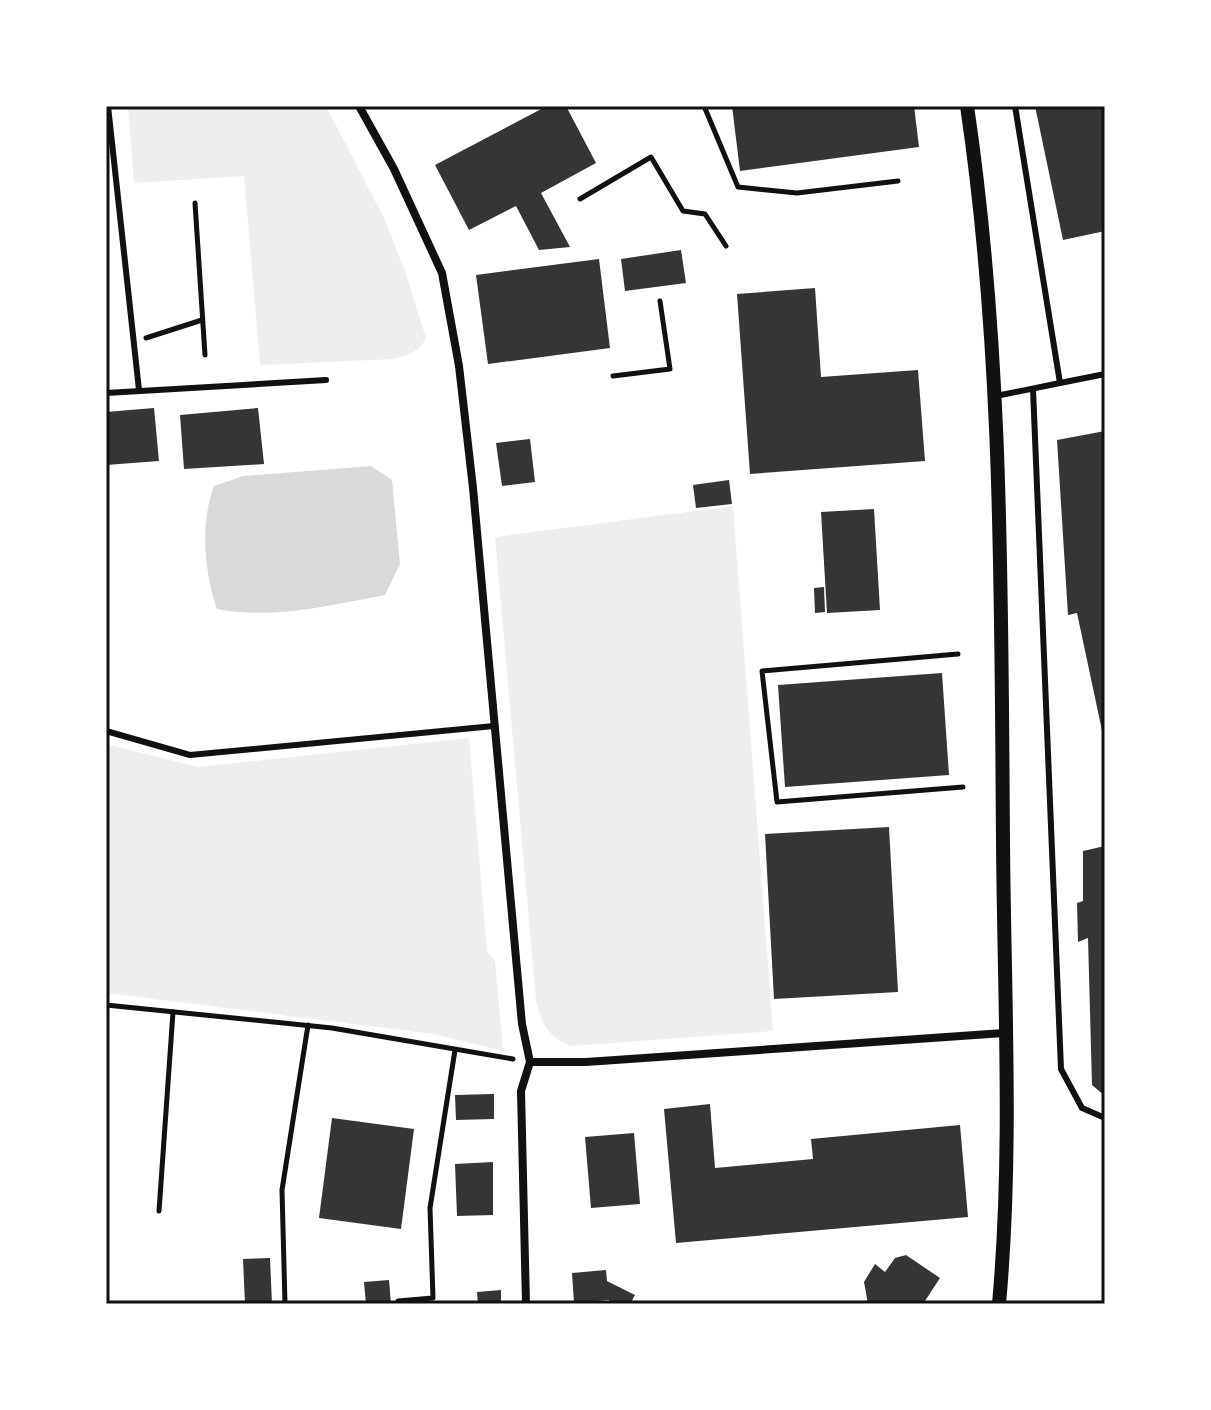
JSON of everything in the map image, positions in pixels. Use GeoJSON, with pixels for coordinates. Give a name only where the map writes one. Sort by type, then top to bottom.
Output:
{"type":"FeatureCollection","features":[{"type":"Feature","properties":{"kind":"street"},"geometry":{"type":"LineString","coordinates":[[359,106],[394,169],[442,273],[459,366],[522,1024],[530,1062],[521,1091],[526,1304]]}},
{"type":"Feature","properties":{"kind":"street"},"geometry":{"type":"LineString","coordinates":[[967,106],[982,208],[996,396],[1001,613],[1005,1234],[999,1304]]}},
{"type":"Feature","properties":{"kind":"street"},"geometry":{"type":"LineString","coordinates":[[530,1062],[586,1062],[1004,1033]]}},
{"type":"Feature","properties":{"kind":"lane"},"geometry":{"type":"LineString","coordinates":[[108,106],[139,390]]}},
{"type":"Feature","properties":{"kind":"lane"},"geometry":{"type":"LineString","coordinates":[[1015,106],[1060,383]]}},
{"type":"Feature","properties":{"kind":"lane"},"geometry":{"type":"LineString","coordinates":[[996,396],[1105,374]]}},
{"type":"Feature","properties":{"kind":"lane"},"geometry":{"type":"LineString","coordinates":[[106,393],[326,380]]}},
{"type":"Feature","properties":{"kind":"lane"},"geometry":{"type":"LineString","coordinates":[[1033,389],[1061,1069],[1082,1108],[1105,1118]]}},
{"type":"Feature","properties":{"kind":"lane"},"geometry":{"type":"LineString","coordinates":[[106,731],[190,755],[494,726]]}},
{"type":"Feature","properties":{"kind":"path"},"geometry":{"type":"LineString","coordinates":[[704,106],[738,187],[797,193],[898,181]]}},
{"type":"Feature","properties":{"kind":"path"},"geometry":{"type":"LineString","coordinates":[[580,199],[651,157],[683,211],[705,214],[726,246]]}},
{"type":"Feature","properties":{"kind":"path"},"geometry":{"type":"LineString","coordinates":[[195,203],[205,355]]}},
{"type":"Feature","properties":{"kind":"path"},"geometry":{"type":"LineString","coordinates":[[613,376],[670,369],[660,301]]}},
{"type":"Feature","properties":{"kind":"path"},"geometry":{"type":"LineString","coordinates":[[134,341],[202,320]]}},
{"type":"Feature","properties":{"kind":"path"},"geometry":{"type":"LineString","coordinates":[[958,654],[762,671],[777,802],[963,787]]}},
{"type":"Feature","properties":{"kind":"path"},"geometry":{"type":"LineString","coordinates":[[106,1005],[308,1025],[530,1062]]}},
{"type":"Feature","properties":{"kind":"path"},"geometry":{"type":"LineString","coordinates":[[159,1211],[173,1012]]}},
{"type":"Feature","properties":{"kind":"path"},"geometry":{"type":"LineString","coordinates":[[285,1304],[282,1190],[308,1025]]}},
{"type":"Feature","properties":{"kind":"path"},"geometry":{"type":"LineString","coordinates":[[398,1301],[433,1298],[430,1208],[455,1050]]}},
{"type":"Feature","properties":{"kind":"shaded area"},"geometry":{"type":"Polygon","coordinates":[[[128,106],[326,106],[385,220],[426,338],[420,347],[394,359],[260,365],[244,176],[134,183],[128,106]]]}},
{"type":"Feature","properties":{"kind":"shaded area"},"geometry":{"type":"Polygon","coordinates":[[[371,466],[392,480],[400,564],[385,595],[280,612],[217,609],[205,548],[207,516],[214,486],[243,476],[371,466]]]}},
{"type":"Feature","properties":{"kind":"shaded area"},"geometry":{"type":"Polygon","coordinates":[[[733,506],[773,1031],[571,1046],[547,1029],[536,1000],[495,537],[733,506]]]}},
{"type":"Feature","properties":{"kind":"shaded area"},"geometry":{"type":"Polygon","coordinates":[[[469,738],[487,951],[495,961],[503,1051],[433,1034],[106,993],[106,744],[198,767],[469,738]]]}},
{"type":"Feature","properties":{"kind":"building"},"geometry":{"type":"Polygon","coordinates":[[[547,106],[566,106],[596,163],[541,193],[570,247],[539,250],[516,206],[469,230],[435,165],[547,106]]]}},
{"type":"Feature","properties":{"kind":"building"},"geometry":{"type":"Polygon","coordinates":[[[732,106],[914,106],[919,147],[740,171],[732,106]]]}},
{"type":"Feature","properties":{"kind":"building"},"geometry":{"type":"Polygon","coordinates":[[[1035,106],[1105,106],[1105,231],[1063,240],[1035,106]]]}},
{"type":"Feature","properties":{"kind":"building"},"geometry":{"type":"Polygon","coordinates":[[[681,250],[686,283],[625,291],[621,259],[681,250]]]}},
{"type":"Feature","properties":{"kind":"building"},"geometry":{"type":"Polygon","coordinates":[[[599,259],[610,348],[488,364],[476,275],[599,259]]]}},
{"type":"Feature","properties":{"kind":"building"},"geometry":{"type":"Polygon","coordinates":[[[815,288],[821,377],[918,370],[925,461],[750,474],[737,294],[815,288]]]}},
{"type":"Feature","properties":{"kind":"building"},"geometry":{"type":"Polygon","coordinates":[[[154,408],[159,461],[106,465],[106,412],[154,408]]]}},
{"type":"Feature","properties":{"kind":"building"},"geometry":{"type":"Polygon","coordinates":[[[258,408],[264,464],[184,469],[180,415],[258,408]]]}},
{"type":"Feature","properties":{"kind":"building"},"geometry":{"type":"Polygon","coordinates":[[[1105,431],[1104,740],[1077,613],[1068,615],[1057,440],[1105,431]]]}},
{"type":"Feature","properties":{"kind":"building"},"geometry":{"type":"Polygon","coordinates":[[[530,439],[535,482],[502,486],[496,443],[530,439]]]}},
{"type":"Feature","properties":{"kind":"building"},"geometry":{"type":"Polygon","coordinates":[[[729,480],[732,504],[696,508],[693,485],[729,480]]]}},
{"type":"Feature","properties":{"kind":"building"},"geometry":{"type":"Polygon","coordinates":[[[874,509],[880,610],[827,613],[821,512],[874,509]]]}},
{"type":"Feature","properties":{"kind":"building"},"geometry":{"type":"Polygon","coordinates":[[[824,587],[825,612],[815,613],[814,588],[824,587]]]}},
{"type":"Feature","properties":{"kind":"building"},"geometry":{"type":"Polygon","coordinates":[[[942,673],[949,775],[785,787],[778,685],[942,673]]]}},
{"type":"Feature","properties":{"kind":"building"},"geometry":{"type":"Polygon","coordinates":[[[889,827],[898,992],[774,999],[765,834],[889,827]]]}},
{"type":"Feature","properties":{"kind":"building"},"geometry":{"type":"Polygon","coordinates":[[[1105,846],[1105,1096],[1092,1085],[1088,938],[1078,942],[1077,903],[1083,901],[1083,851],[1105,846]]]}},
{"type":"Feature","properties":{"kind":"building"},"geometry":{"type":"Polygon","coordinates":[[[494,1094],[494,1119],[456,1120],[455,1095],[494,1094]]]}},
{"type":"Feature","properties":{"kind":"building"},"geometry":{"type":"Polygon","coordinates":[[[710,1104],[715,1168],[813,1159],[811,1139],[960,1125],[968,1217],[676,1243],[664,1109],[710,1104]]]}},
{"type":"Feature","properties":{"kind":"building"},"geometry":{"type":"Polygon","coordinates":[[[332,1118],[414,1129],[401,1229],[319,1218],[332,1118]]]}},
{"type":"Feature","properties":{"kind":"building"},"geometry":{"type":"Polygon","coordinates":[[[634,1133],[640,1204],[591,1208],[585,1137],[634,1133]]]}},
{"type":"Feature","properties":{"kind":"building"},"geometry":{"type":"Polygon","coordinates":[[[493,1162],[493,1215],[457,1216],[455,1164],[493,1162]]]}},
{"type":"Feature","properties":{"kind":"building"},"geometry":{"type":"Polygon","coordinates":[[[906,1255],[940,1278],[923,1304],[868,1304],[864,1282],[875,1264],[885,1272],[895,1258],[906,1255]]]}},
{"type":"Feature","properties":{"kind":"building"},"geometry":{"type":"Polygon","coordinates":[[[270,1258],[272,1304],[245,1304],[243,1259],[270,1258]]]}},
{"type":"Feature","properties":{"kind":"building"},"geometry":{"type":"Polygon","coordinates":[[[606,1270],[607,1281],[635,1295],[630,1304],[609,1304],[609,1300],[574,1303],[572,1273],[606,1270]]]}},
{"type":"Feature","properties":{"kind":"building"},"geometry":{"type":"Polygon","coordinates":[[[389,1280],[391,1304],[366,1304],[364,1282],[389,1280]]]}},
{"type":"Feature","properties":{"kind":"building"},"geometry":{"type":"Polygon","coordinates":[[[501,1290],[501,1304],[478,1304],[477,1292],[501,1290]]]}}]}
